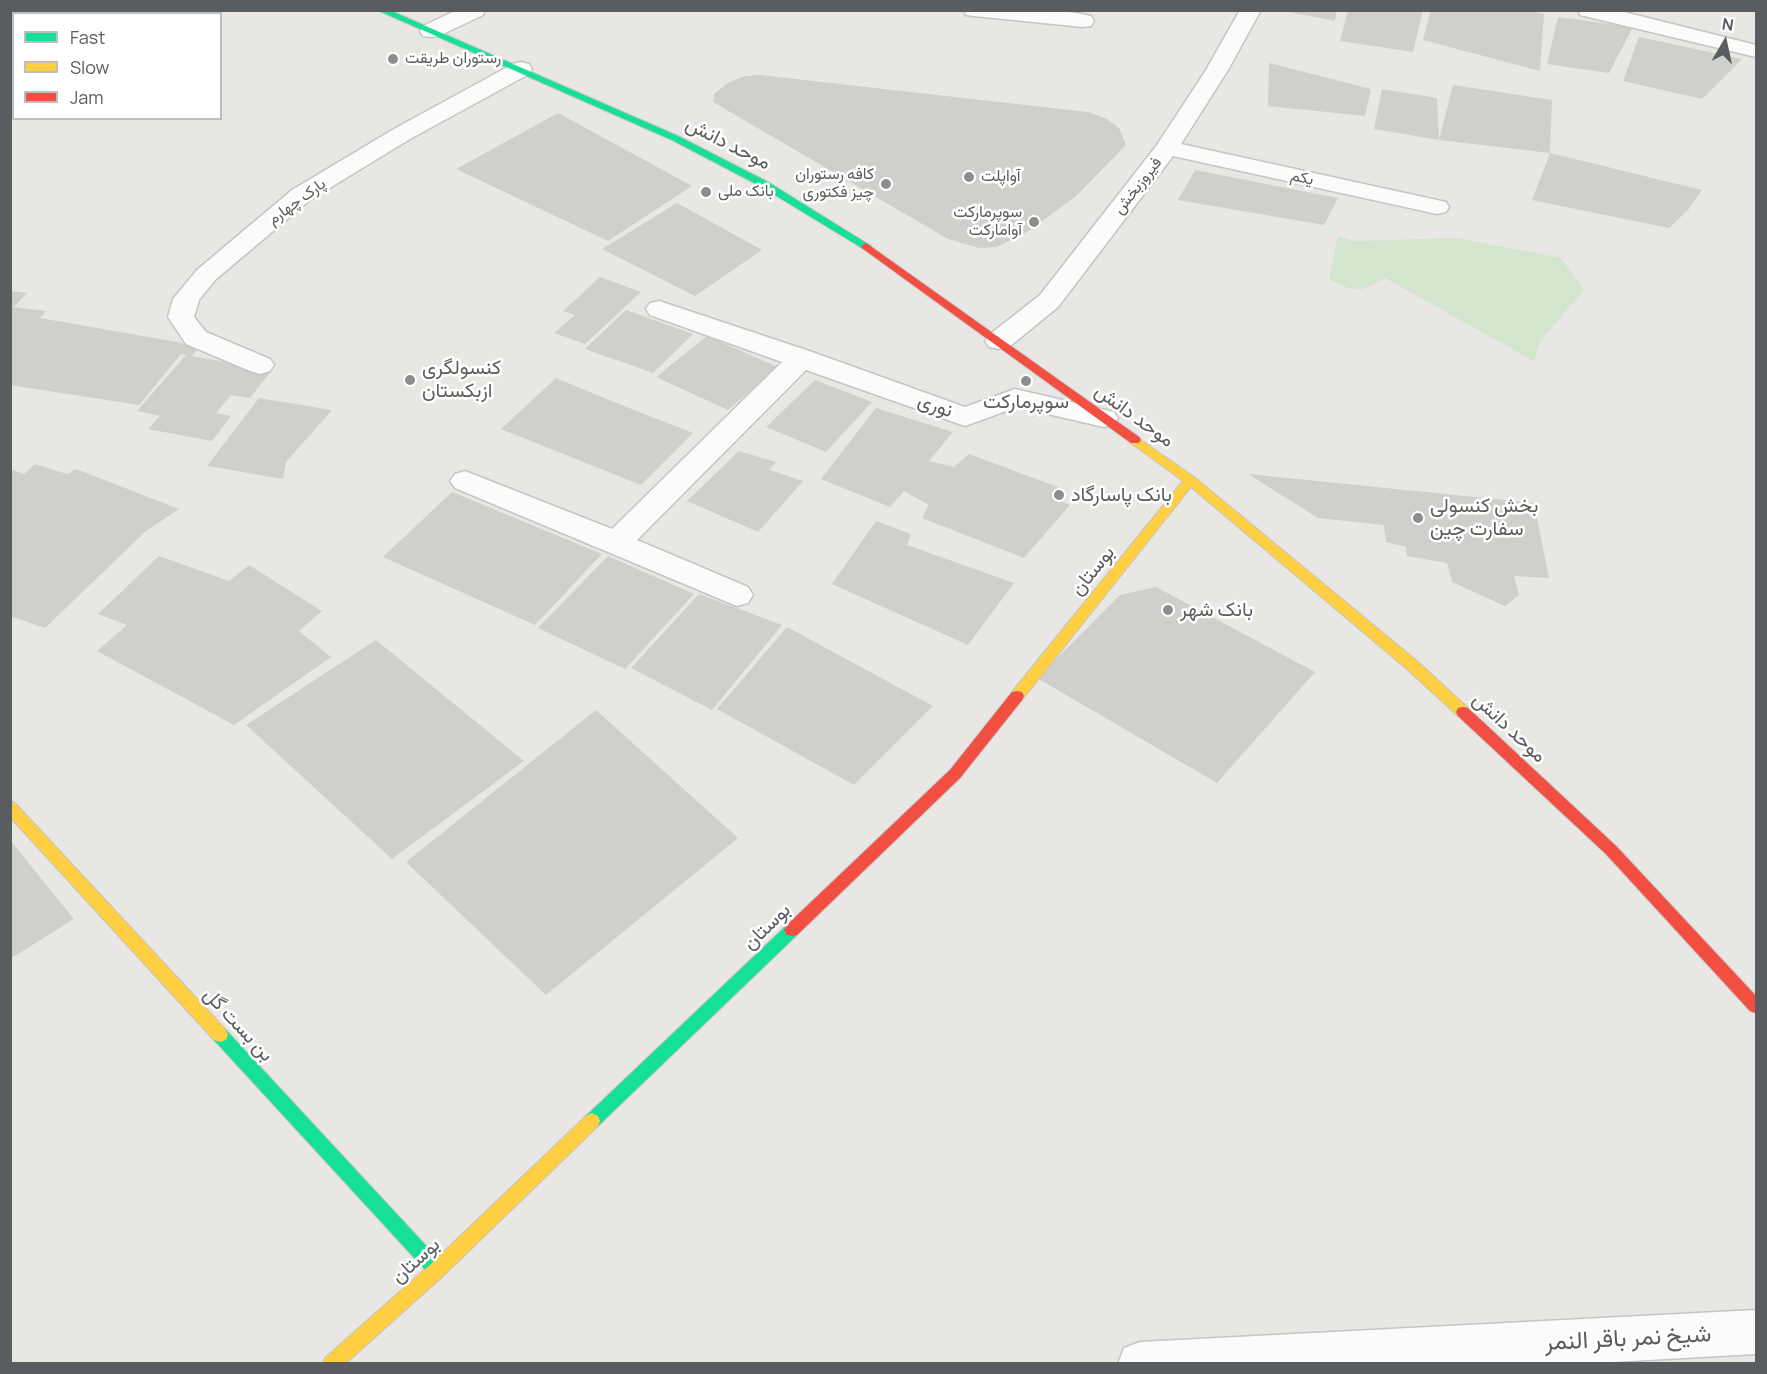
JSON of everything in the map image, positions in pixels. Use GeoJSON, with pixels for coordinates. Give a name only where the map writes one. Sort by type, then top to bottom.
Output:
{"type":"FeatureCollection","features":[{"type":"Feature","properties":{"kind":"main road","name":"موحد دانش"},"geometry":{"type":"LineString","coordinates":[[381,10],[675,138],[764,184],[860,242],[999,341],[1190,480],[1412,665],[1611,850],[1756,1006]]}},
{"type":"Feature","properties":{"kind":"main road","name":"بوستان"},"geometry":{"type":"LineString","coordinates":[[331,1364],[437,1270],[955,774],[1190,480]]}},
{"type":"Feature","properties":{"kind":"main road","name":"بن بست گل"},"geometry":{"type":"LineString","coordinates":[[10,807],[437,1270]]}},
{"type":"Feature","properties":{"kind":"street"},"geometry":{"type":"LineString","coordinates":[[431,30],[475,10]]}},
{"type":"Feature","properties":{"kind":"street"},"geometry":{"type":"LineString","coordinates":[[974,10],[1083,21]]}},
{"type":"Feature","properties":{"kind":"street","name":"فیروزبخش"},"geometry":{"type":"LineString","coordinates":[[999,341],[1049,301],[1167,148],[1217,70],[1251,10]]}},
{"type":"Feature","properties":{"kind":"street"},"geometry":{"type":"LineString","coordinates":[[1588,10],[1756,51]]}},
{"type":"Feature","properties":{"kind":"street","name":"پارک چهارم"},"geometry":{"type":"LineString","coordinates":[[260,365],[196,338],[181,317],[186,299],[206,275],[301,195],[402,134],[521,69]]}},
{"type":"Feature","properties":{"kind":"street","name":"یکم"},"geometry":{"type":"LineString","coordinates":[[1167,148],[1437,207]]}},
{"type":"Feature","properties":{"kind":"street","name":"نوری"},"geometry":{"type":"LineString","coordinates":[[659,309],[965,417],[1015,398],[1104,418]]}},
{"type":"Feature","properties":{"kind":"street"},"geometry":{"type":"LineString","coordinates":[[616,543],[802,358]]}},
{"type":"Feature","properties":{"kind":"street"},"geometry":{"type":"LineString","coordinates":[[465,481],[737,595]]}},
{"type":"Feature","properties":{"kind":"street","name":"شیخ نمر باقر النمر"},"geometry":{"type":"LineString","coordinates":[[1140,1364],[1756,1332]]}},
{"type":"Feature","properties":{"kind":"green space"},"geometry":{"type":"Polygon","coordinates":[[[1338,236],[1356,241],[1457,238],[1561,258],[1584,290],[1540,341],[1534,361],[1385,278],[1363,289],[1345,287],[1329,279],[1338,236]]]}},
{"type":"Feature","properties":{"kind":"building"},"geometry":{"type":"Polygon","coordinates":[[[1278,10],[1337,10],[1335,21],[1278,10]]]}},
{"type":"Feature","properties":{"kind":"building"},"geometry":{"type":"Polygon","coordinates":[[[1348,10],[1423,10],[1413,52],[1340,41],[1348,10]]]}},
{"type":"Feature","properties":{"kind":"building"},"geometry":{"type":"Polygon","coordinates":[[[1431,10],[1528,10],[1544,14],[1540,71],[1423,40],[1431,10]]]}},
{"type":"Feature","properties":{"kind":"building"},"geometry":{"type":"Polygon","coordinates":[[[1558,17],[1633,27],[1609,73],[1547,64],[1558,17]]]}},
{"type":"Feature","properties":{"kind":"building"},"geometry":{"type":"Polygon","coordinates":[[[1639,37],[1742,59],[1702,99],[1623,81],[1639,37]]]}},
{"type":"Feature","properties":{"kind":"building"},"geometry":{"type":"Polygon","coordinates":[[[1269,63],[1371,89],[1365,116],[1268,106],[1269,63]]]}},
{"type":"Feature","properties":{"kind":"building","name":"آواپلت"},"geometry":{"type":"Polygon","coordinates":[[[760,75],[1088,112],[1107,119],[1119,128],[1126,145],[1075,197],[1027,232],[997,247],[979,248],[948,239],[713,102],[714,94],[729,82],[745,76],[760,75]]]}},
{"type":"Feature","properties":{"kind":"building"},"geometry":{"type":"Polygon","coordinates":[[[1453,85],[1552,100],[1550,153],[1439,140],[1453,85]]]}},
{"type":"Feature","properties":{"kind":"building"},"geometry":{"type":"Polygon","coordinates":[[[1382,89],[1437,98],[1439,140],[1374,129],[1382,89]]]}},
{"type":"Feature","properties":{"kind":"building"},"geometry":{"type":"Polygon","coordinates":[[[558,113],[692,186],[608,241],[456,169],[558,113]]]}},
{"type":"Feature","properties":{"kind":"building"},"geometry":{"type":"Polygon","coordinates":[[[1550,153],[1702,190],[1688,210],[1669,228],[1532,200],[1550,153]]]}},
{"type":"Feature","properties":{"kind":"building"},"geometry":{"type":"Polygon","coordinates":[[[1195,170],[1338,198],[1324,225],[1178,200],[1195,170]]]}},
{"type":"Feature","properties":{"kind":"building"},"geometry":{"type":"Polygon","coordinates":[[[677,203],[762,250],[695,296],[602,249],[677,203]]]}},
{"type":"Feature","properties":{"kind":"building"},"geometry":{"type":"Polygon","coordinates":[[[600,277],[641,292],[585,344],[554,333],[575,315],[563,311],[600,277]]]}},
{"type":"Feature","properties":{"kind":"building"},"geometry":{"type":"Polygon","coordinates":[[[10,291],[27,293],[14,307],[46,311],[40,318],[200,346],[192,356],[272,370],[250,398],[231,395],[216,413],[231,416],[212,441],[148,429],[160,416],[137,411],[186,355],[181,354],[139,405],[10,385],[10,291]]]}},
{"type":"Feature","properties":{"kind":"building"},"geometry":{"type":"Polygon","coordinates":[[[626,310],[693,334],[653,373],[585,349],[626,310]]]}},
{"type":"Feature","properties":{"kind":"building"},"geometry":{"type":"Polygon","coordinates":[[[707,336],[778,367],[728,410],[656,377],[707,336]]]}},
{"type":"Feature","properties":{"kind":"building"},"geometry":{"type":"Polygon","coordinates":[[[556,378],[693,433],[641,485],[501,429],[556,378]]]}},
{"type":"Feature","properties":{"kind":"building"},"geometry":{"type":"Polygon","coordinates":[[[815,380],[872,402],[826,452],[766,427],[815,380]]]}},
{"type":"Feature","properties":{"kind":"building"},"geometry":{"type":"Polygon","coordinates":[[[259,398],[332,410],[286,462],[283,479],[207,466],[259,398]]]}},
{"type":"Feature","properties":{"kind":"building"},"geometry":{"type":"Polygon","coordinates":[[[876,408],[953,432],[929,461],[954,467],[969,454],[1058,487],[1052,498],[1070,505],[1024,558],[922,518],[929,505],[904,491],[890,507],[821,479],[876,408]]]}},
{"type":"Feature","properties":{"kind":"building"},"geometry":{"type":"Polygon","coordinates":[[[739,451],[776,462],[769,470],[803,481],[758,532],[687,501],[739,451]]]}},
{"type":"Feature","properties":{"kind":"building"},"geometry":{"type":"Polygon","coordinates":[[[35,464],[67,474],[76,469],[179,509],[146,531],[45,628],[10,616],[10,469],[24,474],[35,464]]]}},
{"type":"Feature","properties":{"kind":"building"},"geometry":{"type":"Polygon","coordinates":[[[1248,474],[1534,503],[1549,578],[1514,576],[1519,595],[1505,606],[1452,582],[1447,563],[1407,556],[1406,547],[1386,542],[1384,525],[1318,518],[1248,474]]]}},
{"type":"Feature","properties":{"kind":"building"},"geometry":{"type":"Polygon","coordinates":[[[452,492],[602,554],[535,625],[383,557],[452,492]]]}},
{"type":"Feature","properties":{"kind":"building"},"geometry":{"type":"Polygon","coordinates":[[[876,521],[911,534],[907,545],[1014,583],[968,645],[832,584],[876,521]]]}},
{"type":"Feature","properties":{"kind":"building"},"geometry":{"type":"Polygon","coordinates":[[[159,556],[229,581],[249,565],[322,611],[299,631],[331,657],[234,725],[97,651],[127,625],[98,614],[159,556]]]}},
{"type":"Feature","properties":{"kind":"building"},"geometry":{"type":"Polygon","coordinates":[[[608,556],[694,594],[625,669],[538,628],[608,556]]]}},
{"type":"Feature","properties":{"kind":"building"},"geometry":{"type":"Polygon","coordinates":[[[1156,587],[1315,672],[1217,783],[1037,678],[1120,595],[1156,587]]]}},
{"type":"Feature","properties":{"kind":"building"},"geometry":{"type":"Polygon","coordinates":[[[699,594],[782,625],[712,710],[631,668],[699,594]]]}},
{"type":"Feature","properties":{"kind":"building"},"geometry":{"type":"Polygon","coordinates":[[[787,627],[933,706],[854,785],[717,709],[787,627]]]}},
{"type":"Feature","properties":{"kind":"building"},"geometry":{"type":"Polygon","coordinates":[[[376,640],[524,761],[392,859],[246,725],[376,640]]]}},
{"type":"Feature","properties":{"kind":"building"},"geometry":{"type":"Polygon","coordinates":[[[596,710],[738,838],[546,995],[406,862],[596,710]]]}},
{"type":"Feature","properties":{"kind":"building"},"geometry":{"type":"Polygon","coordinates":[[[10,840],[74,919],[10,959],[10,840]]]}},
{"type":"Feature","properties":{"kind":"traffic: fast"},"geometry":{"type":"LineString","coordinates":[[381,10],[675,138],[764,184],[866,246]]}},
{"type":"Feature","properties":{"kind":"traffic: fast"},"geometry":{"type":"LineString","coordinates":[[592,1121],[792,930]]}},
{"type":"Feature","properties":{"kind":"traffic: fast"},"geometry":{"type":"LineString","coordinates":[[220,1035],[437,1270]]}},
{"type":"Feature","properties":{"kind":"traffic: slow"},"geometry":{"type":"LineString","coordinates":[[1135,440],[1190,480],[1412,665],[1463,712]]}},
{"type":"Feature","properties":{"kind":"traffic: slow"},"geometry":{"type":"LineString","coordinates":[[1017,696],[1190,480]]}},
{"type":"Feature","properties":{"kind":"traffic: slow"},"geometry":{"type":"LineString","coordinates":[[10,807],[220,1035]]}},
{"type":"Feature","properties":{"kind":"traffic: slow"},"geometry":{"type":"LineString","coordinates":[[331,1364],[437,1270],[592,1121]]}},
{"type":"Feature","properties":{"kind":"traffic: jam"},"geometry":{"type":"LineString","coordinates":[[866,246],[1135,440]]}},
{"type":"Feature","properties":{"kind":"traffic: jam"},"geometry":{"type":"LineString","coordinates":[[792,930],[955,774],[1017,696]]}},
{"type":"Feature","properties":{"kind":"traffic: jam"},"geometry":{"type":"LineString","coordinates":[[1463,712],[1611,850],[1756,1006]]}},
{"type":"Feature","properties":{"kind":"place","name":"رستوران طریقت"},"geometry":{"type":"Point","coordinates":[393,59]}},
{"type":"Feature","properties":{"kind":"place","name":"آواپلت"},"geometry":{"type":"Point","coordinates":[969,177]}},
{"type":"Feature","properties":{"kind":"place","name":"کافه رستوران چیز فکتوری"},"geometry":{"type":"Point","coordinates":[886,184]}},
{"type":"Feature","properties":{"kind":"place","name":"بانک ملی"},"geometry":{"type":"Point","coordinates":[706,192]}},
{"type":"Feature","properties":{"kind":"place","name":"سوپرمارکت آوامارکت"},"geometry":{"type":"Point","coordinates":[1034,222]}},
{"type":"Feature","properties":{"kind":"place","name":"کنسولگری ازبکستان"},"geometry":{"type":"Point","coordinates":[410,380]}},
{"type":"Feature","properties":{"kind":"place","name":"سوپرمارکت"},"geometry":{"type":"Point","coordinates":[1026,381]}},
{"type":"Feature","properties":{"kind":"place","name":"بانک پاسارگاد"},"geometry":{"type":"Point","coordinates":[1059,495]}},
{"type":"Feature","properties":{"kind":"place","name":"بخش کنسولی سفارت چین"},"geometry":{"type":"Point","coordinates":[1418,518]}},
{"type":"Feature","properties":{"kind":"place","name":"بانک شهر"},"geometry":{"type":"Point","coordinates":[1168,610]}}]}
